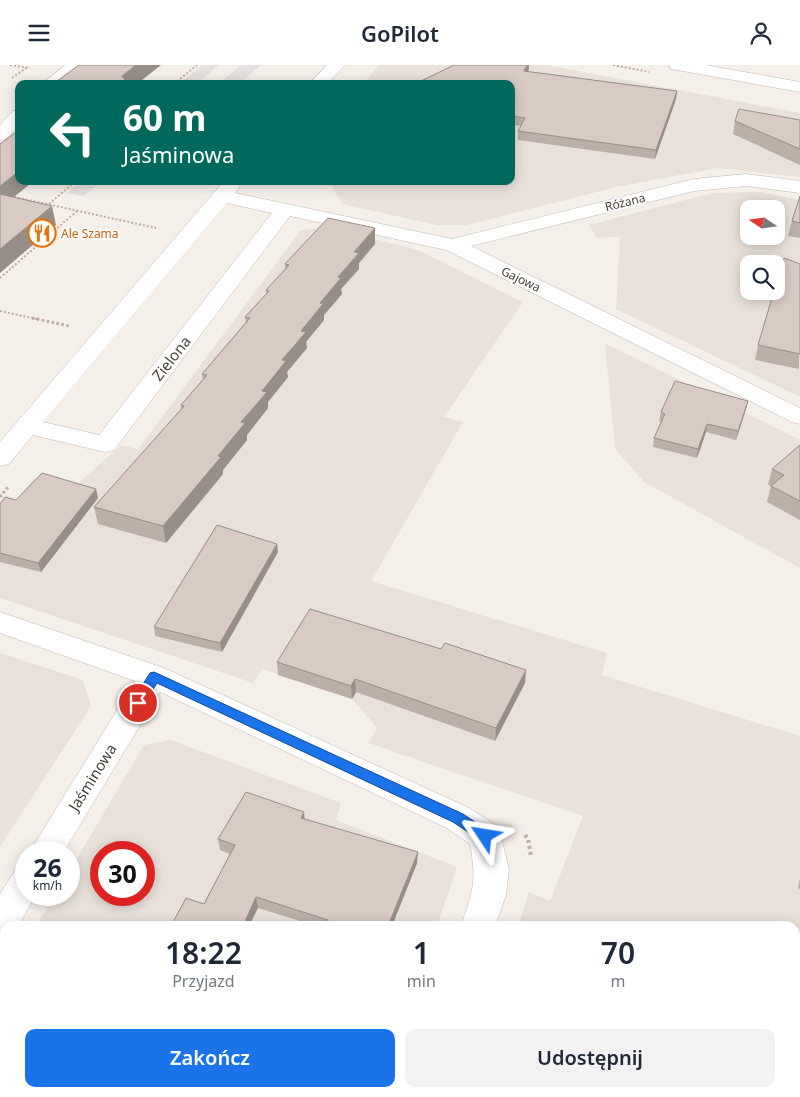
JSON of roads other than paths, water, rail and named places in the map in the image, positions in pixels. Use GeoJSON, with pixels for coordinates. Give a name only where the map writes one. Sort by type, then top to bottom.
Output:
{"type":"FeatureCollection","features":[{"type":"Feature","properties":{"kind":"street"},"geometry":{"type":"LineString","coordinates":[[323,75],[337,65]]}},
{"type":"Feature","properties":{"kind":"street"},"geometry":{"type":"LineString","coordinates":[[677,65],[800,87]]}},
{"type":"Feature","properties":{"kind":"street"},"geometry":{"type":"LineString","coordinates":[[49,66],[73,67]]}},
{"type":"Feature","properties":{"kind":"street"},"geometry":{"type":"LineString","coordinates":[[55,80],[73,67]]}},
{"type":"Feature","properties":{"kind":"street"},"geometry":{"type":"LineString","coordinates":[[762,81],[800,81]]}},
{"type":"Feature","properties":{"kind":"street"},"geometry":{"type":"LineString","coordinates":[[0,135],[15,119]]}},
{"type":"Feature","properties":{"kind":"street","name":"Różana"},"geometry":{"type":"LineString","coordinates":[[452,245],[694,185],[746,180],[800,187]]}},
{"type":"Feature","properties":{"kind":"street"},"geometry":{"type":"LineString","coordinates":[[0,457],[228,189]]}},
{"type":"Feature","properties":{"kind":"street","name":"Gajowa"},"geometry":{"type":"LineString","coordinates":[[228,189],[285,209],[452,245],[800,417]]}},
{"type":"Feature","properties":{"kind":"street","name":"Zielona"},"geometry":{"type":"LineString","coordinates":[[27,426],[105,444],[285,209]]}},
{"type":"Feature","properties":{"kind":"street"},"geometry":{"type":"LineString","coordinates":[[0,622],[154,676],[458,818],[485,836],[492,870],[489,895],[480,921]]}},
{"type":"Feature","properties":{"kind":"street","name":"Jaśminowa"},"geometry":{"type":"LineString","coordinates":[[52,841],[154,676]]}},
{"type":"Feature","properties":{"kind":"street"},"geometry":{"type":"LineString","coordinates":[[2,921],[15,900]]}},
{"type":"Feature","properties":{"kind":"place","name":"Ale Szama"},"geometry":{"type":"Point","coordinates":[42,233]}}]}
